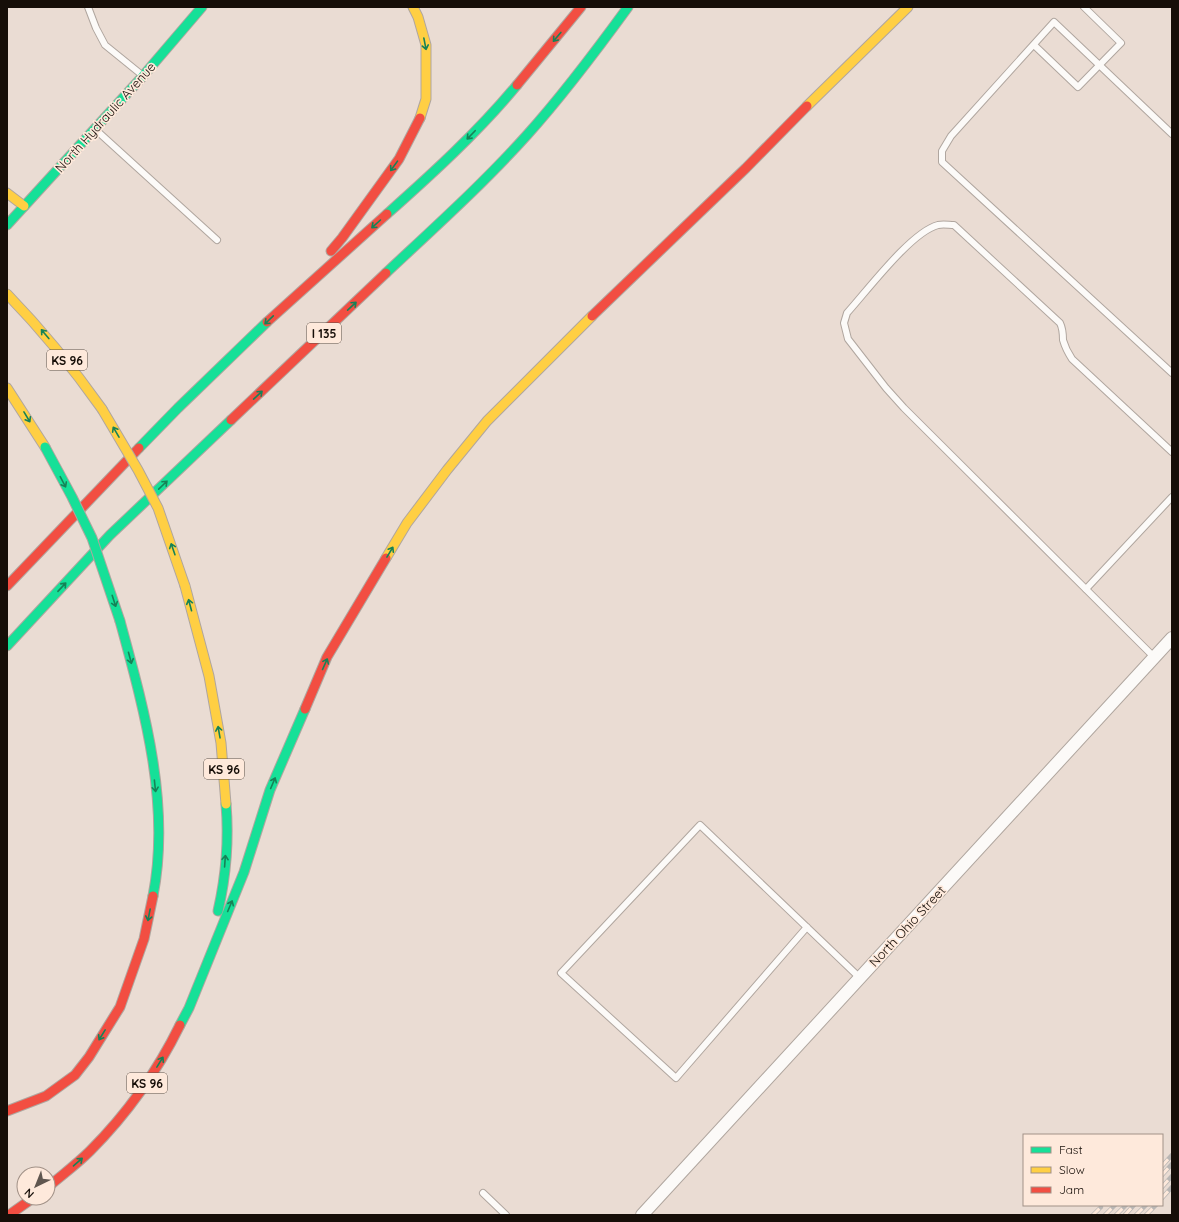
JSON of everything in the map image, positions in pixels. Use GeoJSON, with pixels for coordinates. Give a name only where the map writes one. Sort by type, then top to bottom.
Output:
{"type":"FeatureCollection","features":[{"type":"Feature","properties":{"kind":"main road","name":"North Hydraulic Avenue"},"geometry":{"type":"LineString","coordinates":[[7,225],[143,76],[202,7]]}},
{"type":"Feature","properties":{"kind":"main road"},"geometry":{"type":"LineString","coordinates":[[280,310],[342,238],[399,159],[419,122],[426,99],[426,45],[418,17],[413,7]]}},
{"type":"Feature","properties":{"kind":"main road"},"geometry":{"type":"LineString","coordinates":[[7,586],[178,408],[280,310],[442,165],[498,108],[581,7]]}},
{"type":"Feature","properties":{"kind":"main road","name":"I 135"},"geometry":{"type":"LineString","coordinates":[[7,646],[110,535],[453,210],[496,167],[535,125],[603,41],[628,7]]}},
{"type":"Feature","properties":{"kind":"main road"},"geometry":{"type":"LineString","coordinates":[[210,955],[244,872],[270,790],[328,657],[407,523],[447,470],[487,421],[590,318],[746,168],[908,7]]}},
{"type":"Feature","properties":{"kind":"main road"},"geometry":{"type":"LineString","coordinates":[[7,193],[24,206]]}},
{"type":"Feature","properties":{"kind":"main road","name":"KS 96"},"geometry":{"type":"LineString","coordinates":[[7,294],[28,314],[67,360],[102,409],[138,470],[158,508],[185,586],[209,676],[221,743],[228,824],[224,884],[210,955],[189,1008],[170,1048],[125,1113],[89,1152],[56,1180]]}},
{"type":"Feature","properties":{"kind":"main road"},"geometry":{"type":"LineString","coordinates":[[7,388],[45,447],[92,538],[120,621],[140,698],[152,751],[159,823],[156,880],[144,939],[120,1007],[75,1075],[46,1096],[7,1111]]}},
{"type":"Feature","properties":{"kind":"main road"},"geometry":{"type":"LineString","coordinates":[[7,657],[50,599]]}},
{"type":"Feature","properties":{"kind":"main road"},"geometry":{"type":"LineString","coordinates":[[9,1215],[22,1206]]}},
{"type":"Feature","properties":{"kind":"street","name":"North Ohio Street"},"geometry":{"type":"LineString","coordinates":[[642,1215],[1172,638]]}},
{"type":"Feature","properties":{"kind":"lane"},"geometry":{"type":"LineString","coordinates":[[88,7],[96,28],[105,45],[143,76]]}},
{"type":"Feature","properties":{"kind":"lane"},"geometry":{"type":"LineString","coordinates":[[1034,45],[1078,87],[1121,44],[1084,7]]}},
{"type":"Feature","properties":{"kind":"lane"},"geometry":{"type":"LineString","coordinates":[[1172,134],[1054,22],[951,136],[942,151],[942,162],[1172,373]]}},
{"type":"Feature","properties":{"kind":"lane"},"geometry":{"type":"LineString","coordinates":[[95,129],[216,240]]}},
{"type":"Feature","properties":{"kind":"lane"},"geometry":{"type":"LineString","coordinates":[[1154,657],[904,408],[886,388],[848,339],[844,323],[847,313],[907,246],[930,229],[939,225],[954,224],[1060,323],[1063,330],[1063,340],[1066,350],[1072,359],[1172,452]]}},
{"type":"Feature","properties":{"kind":"lane"},"geometry":{"type":"LineString","coordinates":[[1086,589],[1172,497]]}},
{"type":"Feature","properties":{"kind":"lane"},"geometry":{"type":"LineString","coordinates":[[807,928],[676,1078],[561,973],[700,825],[860,978]]}},
{"type":"Feature","properties":{"kind":"lane"},"geometry":{"type":"LineString","coordinates":[[483,1193],[506,1215]]}},
{"type":"Feature","properties":{"kind":"railway"},"geometry":{"type":"LineString","coordinates":[[1163,1165],[1172,1155]]}},
{"type":"Feature","properties":{"kind":"railway"},"geometry":{"type":"LineString","coordinates":[[1163,1174],[1172,1164]]}},
{"type":"Feature","properties":{"kind":"railway"},"geometry":{"type":"LineString","coordinates":[[1163,1186],[1172,1176]]}},
{"type":"Feature","properties":{"kind":"railway"},"geometry":{"type":"LineString","coordinates":[[1163,1197],[1172,1187]]}},
{"type":"Feature","properties":{"kind":"railway"},"geometry":{"type":"LineString","coordinates":[[1105,1215],[1114,1206]]}},
{"type":"Feature","properties":{"kind":"railway"},"geometry":{"type":"LineString","coordinates":[[1116,1215],[1125,1206]]}},
{"type":"Feature","properties":{"kind":"railway"},"geometry":{"type":"LineString","coordinates":[[1125,1215],[1133,1206]]}},
{"type":"Feature","properties":{"kind":"railway"},"geometry":{"type":"LineString","coordinates":[[1136,1215],[1145,1206]]}},
{"type":"Feature","properties":{"kind":"railway"},"geometry":{"type":"LineString","coordinates":[[1146,1215],[1155,1206]]}},
{"type":"Feature","properties":{"kind":"railway"},"geometry":{"type":"LineString","coordinates":[[1093,1215],[1101,1207]]}},
{"type":"Feature","properties":{"kind":"traffic: fast"},"geometry":{"type":"LineString","coordinates":[[7,225],[143,76],[202,7]]}},
{"type":"Feature","properties":{"kind":"traffic: fast"},"geometry":{"type":"LineString","coordinates":[[386,273],[476,188],[527,135],[579,72],[628,7]]}},
{"type":"Feature","properties":{"kind":"traffic: fast"},"geometry":{"type":"LineString","coordinates":[[387,214],[471,136],[517,85]]}},
{"type":"Feature","properties":{"kind":"traffic: fast"},"geometry":{"type":"LineString","coordinates":[[139,448],[267,322]]}},
{"type":"Feature","properties":{"kind":"traffic: fast"},"geometry":{"type":"LineString","coordinates":[[7,646],[110,535],[231,420]]}},
{"type":"Feature","properties":{"kind":"traffic: fast"},"geometry":{"type":"LineString","coordinates":[[45,447],[92,538],[120,621]]}},
{"type":"Feature","properties":{"kind":"traffic: fast"},"geometry":{"type":"LineString","coordinates":[[120,621],[146,722],[157,792],[159,827],[158,861],[153,896]]}},
{"type":"Feature","properties":{"kind":"traffic: fast"},"geometry":{"type":"LineString","coordinates":[[180,1025],[189,1008],[244,872],[270,790],[305,709]]}},
{"type":"Feature","properties":{"kind":"traffic: fast"},"geometry":{"type":"LineString","coordinates":[[218,911],[226,858],[226,804]]}},
{"type":"Feature","properties":{"kind":"traffic: slow"},"geometry":{"type":"LineString","coordinates":[[413,7],[418,17],[426,45],[426,99],[420,118]]}},
{"type":"Feature","properties":{"kind":"traffic: slow"},"geometry":{"type":"LineString","coordinates":[[807,106],[908,7]]}},
{"type":"Feature","properties":{"kind":"traffic: slow"},"geometry":{"type":"LineString","coordinates":[[7,193],[24,206]]}},
{"type":"Feature","properties":{"kind":"traffic: slow"},"geometry":{"type":"LineString","coordinates":[[7,294],[33,321],[57,350],[102,409]]}},
{"type":"Feature","properties":{"kind":"traffic: slow"},"geometry":{"type":"LineString","coordinates":[[386,558],[407,523],[447,470],[487,421],[592,316]]}},
{"type":"Feature","properties":{"kind":"traffic: slow"},"geometry":{"type":"LineString","coordinates":[[7,388],[45,447]]}},
{"type":"Feature","properties":{"kind":"traffic: slow"},"geometry":{"type":"LineString","coordinates":[[102,409],[138,470],[158,508],[185,586]]}},
{"type":"Feature","properties":{"kind":"traffic: slow"},"geometry":{"type":"LineString","coordinates":[[185,586],[209,676],[221,743],[226,804]]}},
{"type":"Feature","properties":{"kind":"traffic: jam"},"geometry":{"type":"LineString","coordinates":[[517,85],[581,7]]}},
{"type":"Feature","properties":{"kind":"traffic: jam"},"geometry":{"type":"LineString","coordinates":[[592,316],[746,168],[807,106]]}},
{"type":"Feature","properties":{"kind":"traffic: jam"},"geometry":{"type":"LineString","coordinates":[[331,251],[399,159],[420,118]]}},
{"type":"Feature","properties":{"kind":"traffic: jam"},"geometry":{"type":"LineString","coordinates":[[267,322],[387,214]]}},
{"type":"Feature","properties":{"kind":"traffic: jam"},"geometry":{"type":"LineString","coordinates":[[231,420],[386,273]]}},
{"type":"Feature","properties":{"kind":"traffic: jam"},"geometry":{"type":"LineString","coordinates":[[7,586],[139,448]]}},
{"type":"Feature","properties":{"kind":"traffic: jam"},"geometry":{"type":"LineString","coordinates":[[305,709],[327,657],[386,558]]}},
{"type":"Feature","properties":{"kind":"traffic: jam"},"geometry":{"type":"LineString","coordinates":[[7,1111],[46,1096],[75,1075],[89,1057],[120,1007],[144,939],[153,896]]}},
{"type":"Feature","properties":{"kind":"traffic: jam"},"geometry":{"type":"LineString","coordinates":[[56,1180],[85,1156],[104,1137],[129,1107],[151,1076],[180,1025]]}},
{"type":"Feature","properties":{"kind":"traffic: jam"},"geometry":{"type":"LineString","coordinates":[[9,1215],[22,1206]]}}]}
